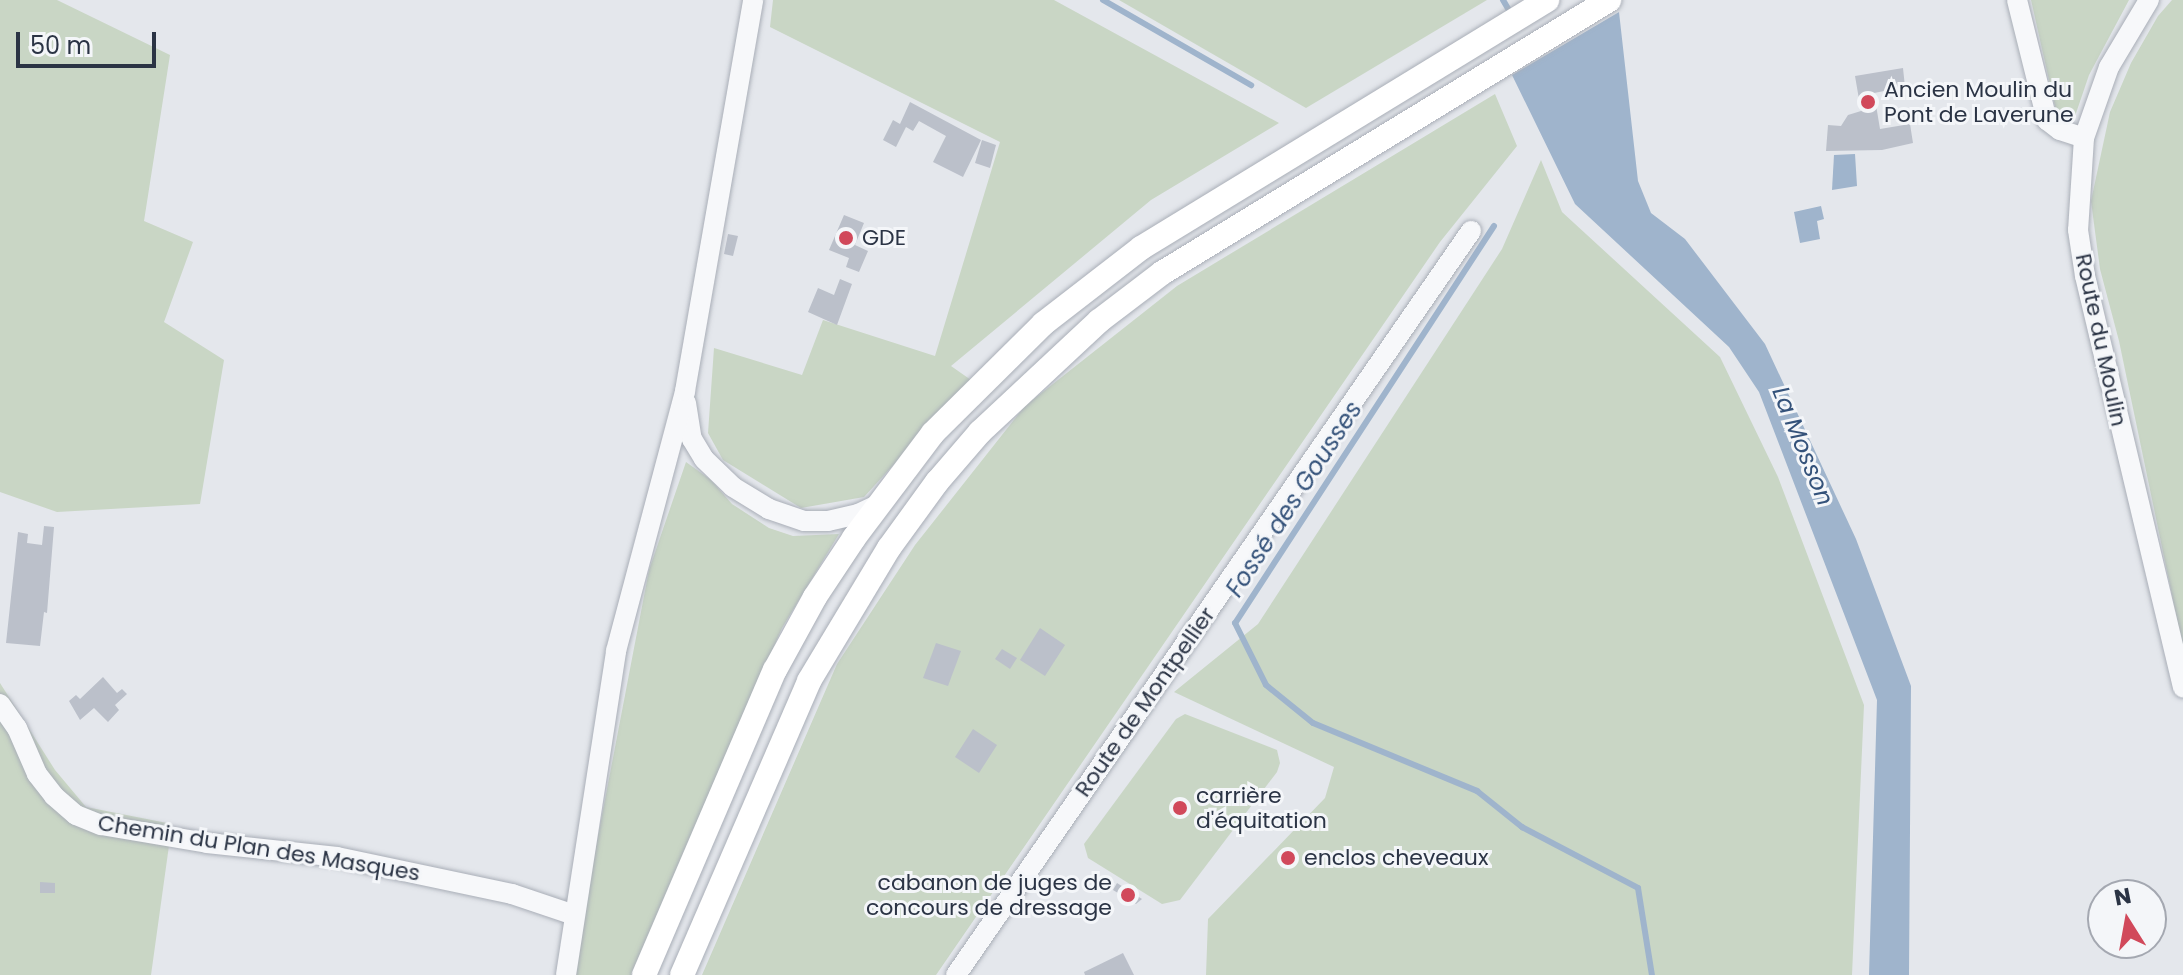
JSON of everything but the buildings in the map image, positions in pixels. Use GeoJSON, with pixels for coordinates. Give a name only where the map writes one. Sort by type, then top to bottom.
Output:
{"type":"FeatureCollection","features":[{"type":"Feature","properties":{"kind":"main road"},"geometry":{"type":"LineString","coordinates":[[644,975],[775,670],[815,597],[877,505],[933,433],[977,387],[1080,292],[1182,222],[1547,0]]}},
{"type":"Feature","properties":{"kind":"main road"},"geometry":{"type":"LineString","coordinates":[[682,975],[809,681],[889,548],[937,482],[980,432],[1099,321],[1162,273],[1609,0]]}},
{"type":"Feature","properties":{"kind":"street"},"geometry":{"type":"LineString","coordinates":[[566,975],[616,651],[685,391],[753,0]]}},
{"type":"Feature","properties":{"kind":"street"},"geometry":{"type":"LineString","coordinates":[[2017,0],[2047,120],[2060,130],[2084,138]]}},
{"type":"Feature","properties":{"kind":"street","name":"Route du Moulin"},"geometry":{"type":"LineString","coordinates":[[2149,0],[2109,67],[2084,138],[2078,196],[2085,276],[2183,688]]}},
{"type":"Feature","properties":{"kind":"street","name":"Route de Montpellier"},"geometry":{"type":"LineString","coordinates":[[956,975],[1471,231]]}},
{"type":"Feature","properties":{"kind":"street"},"geometry":{"type":"LineString","coordinates":[[685,391],[692,439],[704,459],[733,487],[769,509],[804,521],[828,521],[858,514],[877,505]]}},
{"type":"Feature","properties":{"kind":"street"},"geometry":{"type":"LineString","coordinates":[[666,462],[692,439]]}},
{"type":"Feature","properties":{"kind":"street","name":"Chemin du Plan des Masques"},"geometry":{"type":"LineString","coordinates":[[0,704],[17,728],[37,774],[54,796],[76,815],[101,825],[207,843],[337,857],[512,894],[574,915]]}},
{"type":"Feature","properties":{"kind":"green space"},"geometry":{"type":"Polygon","coordinates":[[[0,0],[57,0],[170,55],[144,221],[193,242],[164,322],[224,360],[200,504],[57,512],[0,492],[0,0]]]}},
{"type":"Feature","properties":{"kind":"green space"},"geometry":{"type":"Polygon","coordinates":[[[773,0],[1054,0],[1279,123],[1151,200],[951,366],[971,380],[864,497],[801,508],[723,460],[708,433],[714,348],[802,375],[823,320],[935,356],[1000,142],[770,27],[773,0]]]}},
{"type":"Feature","properties":{"kind":"green space"},"geometry":{"type":"Polygon","coordinates":[[[1119,0],[1487,0],[1306,108],[1119,0]]]}},
{"type":"Feature","properties":{"kind":"green space"},"geometry":{"type":"Polygon","coordinates":[[[2031,0],[2129,0],[2089,75],[2074,119],[2058,120],[2031,0]]]}},
{"type":"Feature","properties":{"kind":"green space"},"geometry":{"type":"Polygon","coordinates":[[[2172,0],[2183,0],[2183,648],[2119,341],[2100,269],[2091,201],[2110,112],[2131,63],[2158,16],[2172,0]]]}},
{"type":"Feature","properties":{"kind":"green space"},"geometry":{"type":"Polygon","coordinates":[[[1495,94],[1517,146],[1440,242],[936,975],[702,975],[837,664],[915,545],[1025,406],[1177,286],[1495,94]]]}},
{"type":"Feature","properties":{"kind":"green space"},"geometry":{"type":"Polygon","coordinates":[[[1541,160],[1562,212],[1720,357],[1778,477],[1864,705],[1852,975],[1206,975],[1208,919],[1325,798],[1334,767],[1174,692],[1258,624],[1502,249],[1541,160]]]}},
{"type":"Feature","properties":{"kind":"green space"},"geometry":{"type":"Polygon","coordinates":[[[686,462],[711,480],[732,504],[769,528],[793,536],[839,534],[782,628],[631,975],[576,975],[584,909],[649,570],[686,462]]]}},
{"type":"Feature","properties":{"kind":"green space"},"geometry":{"type":"Polygon","coordinates":[[[0,683],[55,770],[86,807],[172,824],[151,975],[0,975],[0,683]]]}},
{"type":"Feature","properties":{"kind":"green space","name":"carrière d'équitation"},"geometry":{"type":"Polygon","coordinates":[[[1185,714],[1277,750],[1280,763],[1277,772],[1180,900],[1162,904],[1088,858],[1084,844],[1176,719],[1185,714]]]}},
{"type":"Feature","properties":{"kind":"water"},"geometry":{"type":"Polygon","coordinates":[[[1619,12],[1638,181],[1651,213],[1685,239],[1765,344],[1856,539],[1911,686],[1909,975],[1869,975],[1877,700],[1759,392],[1729,347],[1575,204],[1512,75],[1619,12]]]}},
{"type":"Feature","properties":{"kind":"water"},"geometry":{"type":"Polygon","coordinates":[[[1855,154],[1857,186],[1832,190],[1834,155],[1855,154]]]}},
{"type":"Feature","properties":{"kind":"water"},"geometry":{"type":"Polygon","coordinates":[[[1821,206],[1824,219],[1817,221],[1820,239],[1800,243],[1794,212],[1821,206]]]}},
{"type":"Feature","properties":{"kind":"waterway","name":"Fossé des Gousses"},"geometry":{"type":"LineString","coordinates":[[1103,0],[1251,85]]}},
{"type":"Feature","properties":{"kind":"waterway","name":"La Mosson"},"geometry":{"type":"LineString","coordinates":[[1503,0],[1511,14]]}},
{"type":"Feature","properties":{"kind":"waterway","name":"Fossé des Gousses"},"geometry":{"type":"LineString","coordinates":[[1494,226],[1235,623],[1266,685],[1313,723],[1477,791],[1522,827],[1638,888],[1652,975]]}},
{"type":"Feature","properties":{"kind":"place","name":"Ancien Moulin du Pont de Laverune"},"geometry":{"type":"Point","coordinates":[1868,102]}},
{"type":"Feature","properties":{"kind":"place","name":"GDE"},"geometry":{"type":"Point","coordinates":[846,238]}},
{"type":"Feature","properties":{"kind":"place","name":"carrière d'équitation"},"geometry":{"type":"Point","coordinates":[1180,808]}},
{"type":"Feature","properties":{"kind":"place","name":"enclos cheveaux"},"geometry":{"type":"Point","coordinates":[1288,858]}},
{"type":"Feature","properties":{"kind":"place","name":"cabanon de juges de concours de dressage"},"geometry":{"type":"Point","coordinates":[1128,895]}}]}
